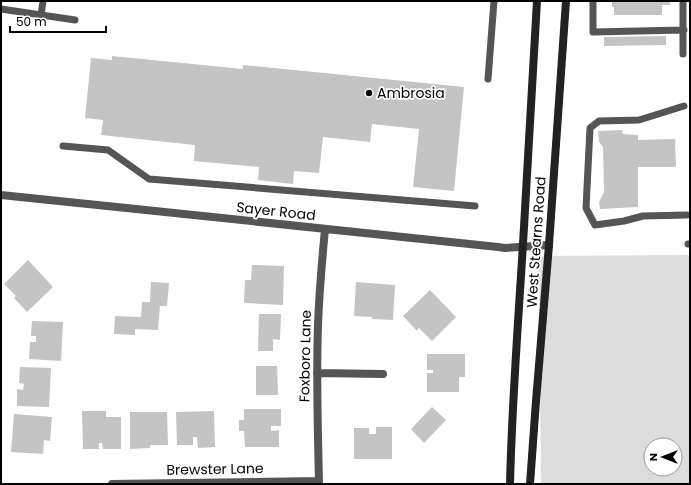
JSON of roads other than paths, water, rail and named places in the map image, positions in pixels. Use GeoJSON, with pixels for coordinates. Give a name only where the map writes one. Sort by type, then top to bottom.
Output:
{"type":"FeatureCollection","features":[{"type":"Feature","properties":{"kind":"main road","name":"West Stearns Road"},"geometry":{"type":"LineString","coordinates":[[510,484],[513,399],[537,1]]}},
{"type":"Feature","properties":{"kind":"main road","name":"West Stearns Road"},"geometry":{"type":"LineString","coordinates":[[530,484],[566,1]]}},
{"type":"Feature","properties":{"kind":"street","name":"Sayer Road"},"geometry":{"type":"LineString","coordinates":[[1,196],[136,208],[498,247],[549,245]]}},
{"type":"Feature","properties":{"kind":"street","name":"Foxboro Lane"},"geometry":{"type":"LineString","coordinates":[[319,482],[317,373],[319,300],[326,229]]}},
{"type":"Feature","properties":{"kind":"street"},"geometry":{"type":"LineString","coordinates":[[317,373],[383,374]]}},
{"type":"Feature","properties":{"kind":"street","name":"Brewster Lane"},"geometry":{"type":"LineString","coordinates":[[112,484],[319,482]]}},
{"type":"Feature","properties":{"kind":"lane"},"geometry":{"type":"LineString","coordinates":[[41,15],[43,1]]}},
{"type":"Feature","properties":{"kind":"lane"},"geometry":{"type":"LineString","coordinates":[[488,79],[494,1]]}},
{"type":"Feature","properties":{"kind":"lane"},"geometry":{"type":"LineString","coordinates":[[593,1],[594,32],[684,30]]}},
{"type":"Feature","properties":{"kind":"lane"},"geometry":{"type":"LineString","coordinates":[[683,1],[684,54]]}},
{"type":"Feature","properties":{"kind":"lane"},"geometry":{"type":"LineString","coordinates":[[1,9],[75,20]]}},
{"type":"Feature","properties":{"kind":"lane"},"geometry":{"type":"LineString","coordinates":[[684,106],[639,120],[599,122],[590,128],[586,208],[595,225],[624,221],[643,216],[687,215]]}},
{"type":"Feature","properties":{"kind":"lane"},"geometry":{"type":"LineString","coordinates":[[63,146],[108,150],[149,179],[475,206]]}},
{"type":"Feature","properties":{"kind":"place","name":"Ambrosia"},"geometry":{"type":"Point","coordinates":[369,93]}}]}
